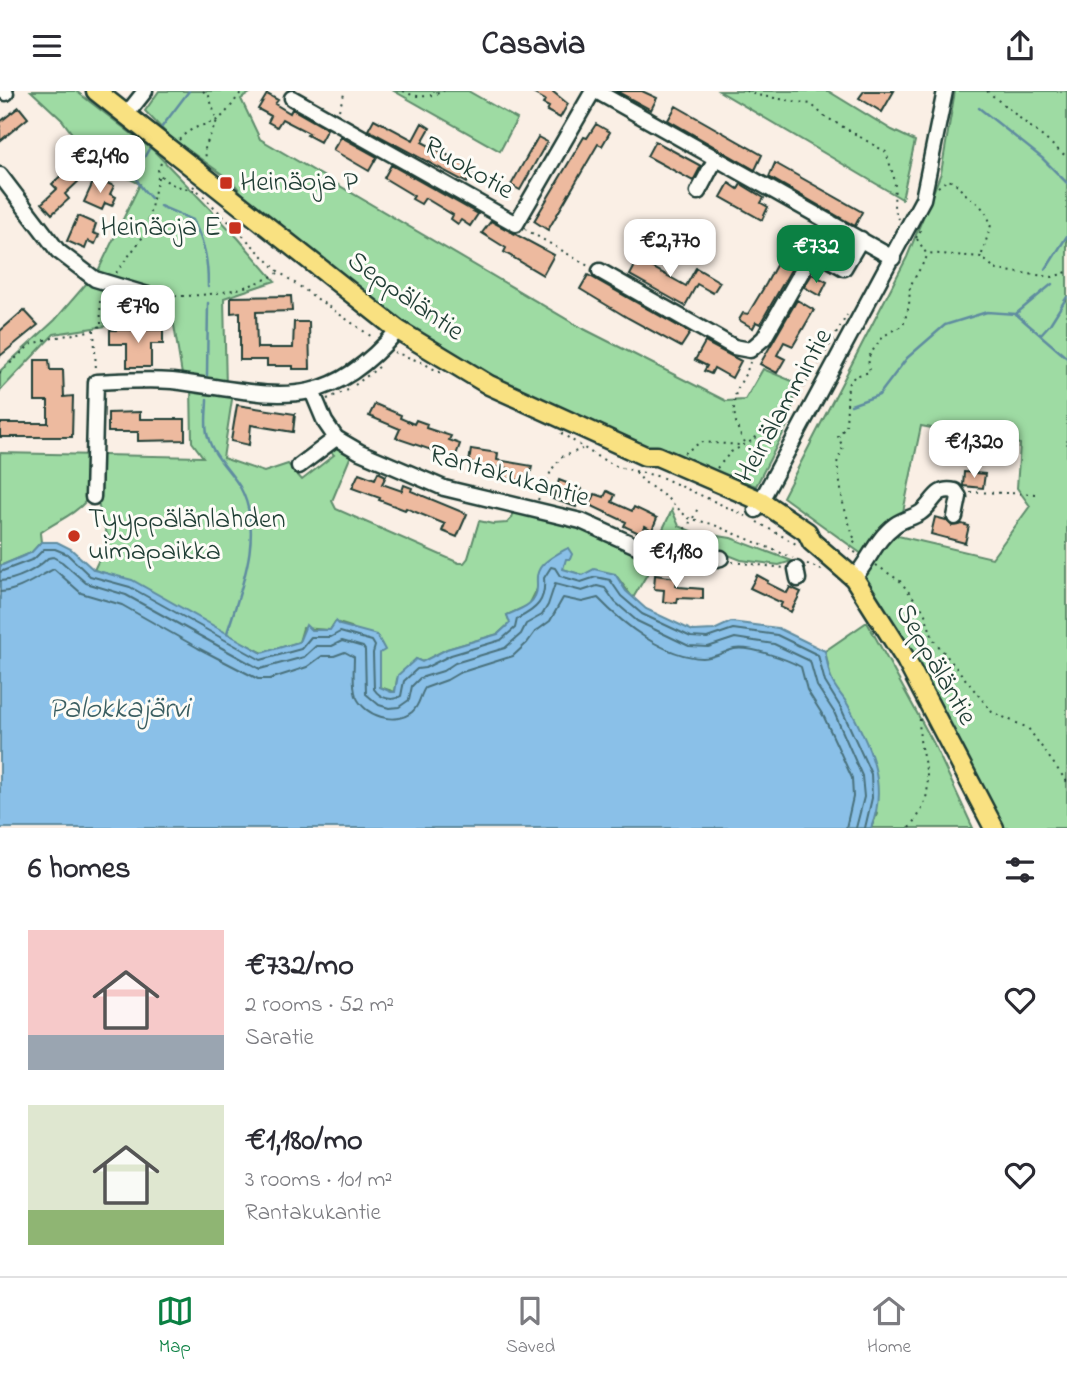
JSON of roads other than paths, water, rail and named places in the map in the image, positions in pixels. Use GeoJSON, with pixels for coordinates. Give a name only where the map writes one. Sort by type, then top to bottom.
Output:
{"type":"FeatureCollection","features":[{"type":"Feature","properties":{"kind":"main road","name":"Seppäläntie"},"geometry":{"type":"LineString","coordinates":[[96,91],[167,142],[398,330],[489,385],[640,463],[657,456],[759,505],[807,532],[807,545],[853,578],[906,660],[994,828]]}},
{"type":"Feature","properties":{"kind":"street"},"geometry":{"type":"LineString","coordinates":[[126,115],[145,91]]}},
{"type":"Feature","properties":{"kind":"street"},"geometry":{"type":"LineString","coordinates":[[595,91],[893,258]]}},
{"type":"Feature","properties":{"kind":"street","name":"Ruokotie"},"geometry":{"type":"LineString","coordinates":[[292,98],[516,224],[595,91]]}},
{"type":"Feature","properties":{"kind":"street","name":"Heinälammintie"},"geometry":{"type":"LineString","coordinates":[[759,505],[923,199],[945,91]]}},
{"type":"Feature","properties":{"kind":"street"},"geometry":{"type":"LineString","coordinates":[[698,192],[716,158]]}},
{"type":"Feature","properties":{"kind":"street"},"geometry":{"type":"LineString","coordinates":[[0,175],[58,251],[95,279],[148,295]]}},
{"type":"Feature","properties":{"kind":"street"},"geometry":{"type":"LineString","coordinates":[[600,271],[734,347],[750,350],[764,338],[830,222]]}},
{"type":"Feature","properties":{"kind":"street"},"geometry":{"type":"LineString","coordinates":[[813,250],[844,268],[861,239]]}},
{"type":"Feature","properties":{"kind":"street"},"geometry":{"type":"LineString","coordinates":[[93,497],[96,382],[164,381],[278,395],[312,391],[358,370],[398,330]]}},
{"type":"Feature","properties":{"kind":"street"},"geometry":{"type":"LineString","coordinates":[[299,466],[336,438],[325,422],[312,391]]}},
{"type":"Feature","properties":{"kind":"street","name":"Rantakukantie"},"geometry":{"type":"LineString","coordinates":[[336,438],[360,452],[443,488],[581,521],[661,557],[688,562],[706,562],[721,558]]}},
{"type":"Feature","properties":{"kind":"street"},"geometry":{"type":"LineString","coordinates":[[853,578],[876,544],[894,526],[922,512],[937,493],[947,489],[955,491],[959,497],[955,517]]}},
{"type":"Feature","properties":{"kind":"water","name":"Palokkajärvi"},"geometry":{"type":"Polygon","coordinates":[[[41,542],[57,542],[71,549],[94,570],[132,580],[262,653],[299,642],[306,625],[311,630],[330,630],[336,621],[340,625],[377,635],[385,650],[380,653],[380,687],[391,692],[395,692],[398,675],[416,659],[422,662],[447,649],[498,634],[510,623],[507,615],[528,605],[535,597],[537,575],[542,565],[568,548],[572,554],[570,559],[566,559],[563,569],[583,575],[594,569],[615,574],[626,591],[646,609],[693,631],[714,630],[731,622],[778,628],[825,651],[832,682],[856,720],[874,765],[878,796],[871,828],[0,828],[0,566],[31,553],[41,542]]]}},
{"type":"Feature","properties":{"kind":"waterway"},"geometry":{"type":"LineString","coordinates":[[161,128],[189,91]]}},
{"type":"Feature","properties":{"kind":"waterway"},"geometry":{"type":"LineString","coordinates":[[979,108],[1042,158],[1067,183]]}},
{"type":"Feature","properties":{"kind":"waterway"},"geometry":{"type":"LineString","coordinates":[[149,149],[136,175],[139,185],[151,198]]}},
{"type":"Feature","properties":{"kind":"waterway"},"geometry":{"type":"LineString","coordinates":[[160,206],[193,220],[205,252],[208,287]]}},
{"type":"Feature","properties":{"kind":"waterway"},"geometry":{"type":"LineString","coordinates":[[1046,269],[1067,236]]}},
{"type":"Feature","properties":{"kind":"waterway"},"geometry":{"type":"LineString","coordinates":[[1017,313],[1052,284]]}},
{"type":"Feature","properties":{"kind":"waterway"},"geometry":{"type":"LineString","coordinates":[[1041,334],[1067,297]]}},
{"type":"Feature","properties":{"kind":"waterway"},"geometry":{"type":"LineString","coordinates":[[207,375],[208,303]]}},
{"type":"Feature","properties":{"kind":"waterway"},"geometry":{"type":"LineString","coordinates":[[851,405],[879,395],[907,358],[945,325],[987,312],[1016,314],[1067,358]]}},
{"type":"Feature","properties":{"kind":"waterway"},"geometry":{"type":"LineString","coordinates":[[207,399],[206,428],[210,444],[240,487],[247,504],[250,523],[248,560],[227,633]]}},
{"type":"Feature","properties":{"kind":"place","name":"Heinäoja P"},"geometry":{"type":"Point","coordinates":[226,183]}},
{"type":"Feature","properties":{"kind":"place","name":"Heinäoja E"},"geometry":{"type":"Point","coordinates":[235,228]}},
{"type":"Feature","properties":{"kind":"place","name":"Tyyppälänlahden uimapaikka"},"geometry":{"type":"Point","coordinates":[74,536]}}]}
